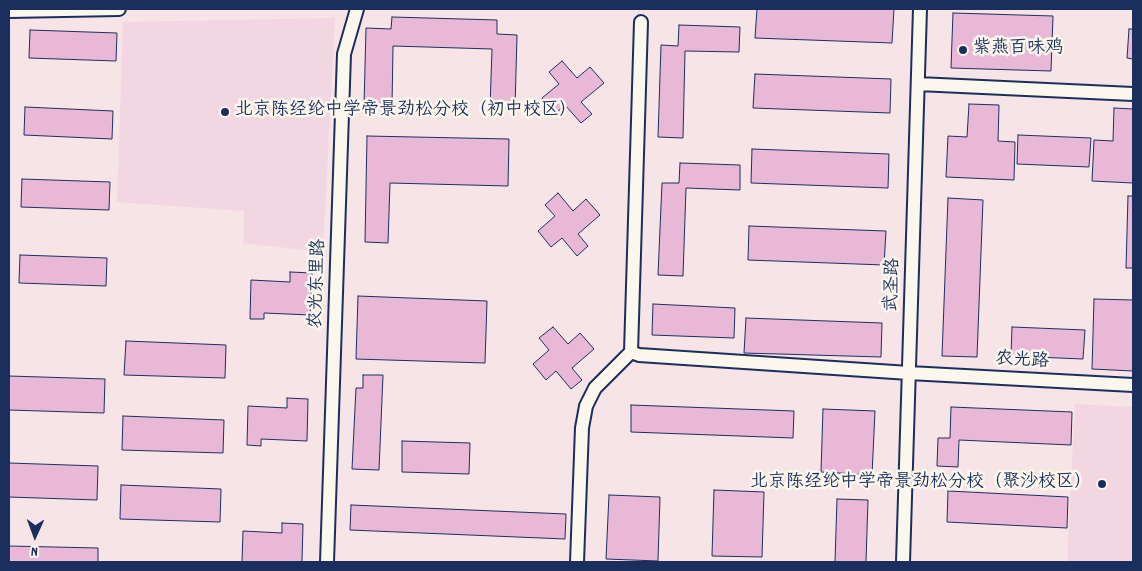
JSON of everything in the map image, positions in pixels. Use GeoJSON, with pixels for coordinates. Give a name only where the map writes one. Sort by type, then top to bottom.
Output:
{"type":"FeatureCollection","features":[{"type":"Feature","properties":{"kind":"street"},"geometry":{"type":"LineString","coordinates":[[9,11],[119,9]]}},
{"type":"Feature","properties":{"kind":"street","name":"农光东里路"},"geometry":{"type":"LineString","coordinates":[[327,562],[344,54],[357,9]]}},
{"type":"Feature","properties":{"kind":"street","name":"武圣路"},"geometry":{"type":"LineString","coordinates":[[903,562],[920,9]]}},
{"type":"Feature","properties":{"kind":"street"},"geometry":{"type":"LineString","coordinates":[[577,562],[582,428],[586,406],[595,388],[631,352],[641,22]]}},
{"type":"Feature","properties":{"kind":"street"},"geometry":{"type":"LineString","coordinates":[[918,84],[1133,94]]}},
{"type":"Feature","properties":{"kind":"street","name":"农光路"},"geometry":{"type":"LineString","coordinates":[[631,352],[639,355],[909,373],[1133,385]]}},
{"type":"Feature","properties":{"kind":"shaded area","name":"北京陈经纶中学帝景劲松分校（初中校区）"},"geometry":{"type":"Polygon","coordinates":[[[335,18],[323,252],[243,243],[244,211],[117,202],[123,22],[335,18]]]}},
{"type":"Feature","properties":{"kind":"shaded area","name":"北京陈经纶中学帝景劲松分校（聚沙校区）"},"geometry":{"type":"Polygon","coordinates":[[[1075,404],[1133,407],[1133,562],[1067,561],[1075,404]]]}},
{"type":"Feature","properties":{"kind":"building"},"geometry":{"type":"Polygon","coordinates":[[[757,9],[894,9],[892,43],[755,38],[757,9]]]}},
{"type":"Feature","properties":{"kind":"building"},"geometry":{"type":"Polygon","coordinates":[[[953,13],[1053,16],[1051,71],[951,68],[953,13]]]}},
{"type":"Feature","properties":{"kind":"building"},"geometry":{"type":"Polygon","coordinates":[[[392,17],[497,20],[497,34],[517,35],[515,109],[490,108],[492,49],[393,46],[392,106],[364,106],[366,28],[391,29],[392,17]]]}},
{"type":"Feature","properties":{"kind":"building"},"geometry":{"type":"Polygon","coordinates":[[[679,25],[740,27],[739,52],[685,51],[683,138],[658,137],[661,45],[678,46],[679,25]]]}},
{"type":"Feature","properties":{"kind":"building"},"geometry":{"type":"Polygon","coordinates":[[[1129,29],[1133,29],[1133,59],[1127,58],[1129,29]]]}},
{"type":"Feature","properties":{"kind":"building"},"geometry":{"type":"Polygon","coordinates":[[[30,30],[117,33],[116,61],[29,58],[30,30]]]}},
{"type":"Feature","properties":{"kind":"building"},"geometry":{"type":"Polygon","coordinates":[[[562,61],[577,78],[590,67],[604,83],[581,102],[592,114],[581,123],[565,105],[555,114],[542,98],[559,84],[549,72],[562,61]]]}},
{"type":"Feature","properties":{"kind":"building"},"geometry":{"type":"Polygon","coordinates":[[[755,74],[891,79],[890,113],[753,108],[755,74]]]}},
{"type":"Feature","properties":{"kind":"building"},"geometry":{"type":"Polygon","coordinates":[[[969,104],[999,105],[998,141],[1015,142],[1014,180],[946,177],[948,136],[967,137],[969,104]]]}},
{"type":"Feature","properties":{"kind":"building"},"geometry":{"type":"Polygon","coordinates":[[[25,107],[113,111],[112,139],[24,135],[25,107]]]}},
{"type":"Feature","properties":{"kind":"building"},"geometry":{"type":"Polygon","coordinates":[[[1114,108],[1133,109],[1133,183],[1092,181],[1094,140],[1113,141],[1114,108]]]}},
{"type":"Feature","properties":{"kind":"building"},"geometry":{"type":"Polygon","coordinates":[[[1018,135],[1091,138],[1089,167],[1017,164],[1018,135]]]}},
{"type":"Feature","properties":{"kind":"building"},"geometry":{"type":"Polygon","coordinates":[[[367,136],[509,139],[508,186],[390,183],[388,243],[365,242],[367,136]]]}},
{"type":"Feature","properties":{"kind":"building"},"geometry":{"type":"Polygon","coordinates":[[[752,149],[889,154],[888,188],[751,183],[752,149]]]}},
{"type":"Feature","properties":{"kind":"building"},"geometry":{"type":"Polygon","coordinates":[[[680,163],[740,165],[740,190],[686,188],[683,276],[658,275],[662,183],[679,183],[680,163]]]}},
{"type":"Feature","properties":{"kind":"building"},"geometry":{"type":"Polygon","coordinates":[[[22,179],[110,182],[109,210],[21,207],[22,179]]]}},
{"type":"Feature","properties":{"kind":"building"},"geometry":{"type":"Polygon","coordinates":[[[558,193],[573,211],[586,199],[600,215],[578,234],[588,246],[577,256],[562,238],[551,247],[538,231],[555,216],[545,205],[558,193]]]}},
{"type":"Feature","properties":{"kind":"building"},"geometry":{"type":"Polygon","coordinates":[[[1128,196],[1133,196],[1133,268],[1126,268],[1128,196]]]}},
{"type":"Feature","properties":{"kind":"building"},"geometry":{"type":"Polygon","coordinates":[[[948,198],[983,200],[977,357],[942,356],[948,198]]]}},
{"type":"Feature","properties":{"kind":"building"},"geometry":{"type":"Polygon","coordinates":[[[749,226],[886,231],[884,265],[748,260],[749,226]]]}},
{"type":"Feature","properties":{"kind":"building"},"geometry":{"type":"Polygon","coordinates":[[[20,255],[107,258],[106,286],[19,283],[20,255]]]}},
{"type":"Feature","properties":{"kind":"building"},"geometry":{"type":"Polygon","coordinates":[[[290,272],[312,273],[310,315],[264,313],[264,319],[250,319],[251,280],[290,282],[290,272]]]}},
{"type":"Feature","properties":{"kind":"building"},"geometry":{"type":"Polygon","coordinates":[[[358,296],[487,301],[485,363],[356,359],[358,296]]]}},
{"type":"Feature","properties":{"kind":"building"},"geometry":{"type":"Polygon","coordinates":[[[1094,299],[1133,300],[1133,371],[1092,369],[1094,299]]]}},
{"type":"Feature","properties":{"kind":"building"},"geometry":{"type":"Polygon","coordinates":[[[653,304],[735,308],[734,338],[652,335],[653,304]]]}},
{"type":"Feature","properties":{"kind":"building"},"geometry":{"type":"Polygon","coordinates":[[[746,318],[882,323],[881,357],[744,353],[746,318]]]}},
{"type":"Feature","properties":{"kind":"building"},"geometry":{"type":"Polygon","coordinates":[[[553,327],[568,344],[580,333],[594,349],[572,368],[582,380],[571,389],[556,371],[546,380],[533,364],[549,350],[539,338],[553,327]]]}},
{"type":"Feature","properties":{"kind":"building"},"geometry":{"type":"Polygon","coordinates":[[[1012,327],[1085,330],[1083,359],[1011,356],[1012,327]]]}},
{"type":"Feature","properties":{"kind":"building"},"geometry":{"type":"Polygon","coordinates":[[[126,341],[226,345],[225,378],[124,375],[126,341]]]}},
{"type":"Feature","properties":{"kind":"building"},"geometry":{"type":"Polygon","coordinates":[[[363,375],[383,375],[379,470],[352,469],[356,388],[363,388],[363,375]]]}},
{"type":"Feature","properties":{"kind":"building"},"geometry":{"type":"Polygon","coordinates":[[[9,376],[105,379],[104,413],[9,410],[9,376]]]}},
{"type":"Feature","properties":{"kind":"building"},"geometry":{"type":"Polygon","coordinates":[[[287,398],[308,399],[307,441],[261,439],[261,446],[247,445],[248,406],[287,408],[287,398]]]}},
{"type":"Feature","properties":{"kind":"building"},"geometry":{"type":"Polygon","coordinates":[[[631,405],[794,411],[793,438],[631,432],[631,405]]]}},
{"type":"Feature","properties":{"kind":"building"},"geometry":{"type":"Polygon","coordinates":[[[951,407],[1072,412],[1071,445],[959,440],[958,467],[937,466],[938,438],[950,438],[951,407]]]}},
{"type":"Feature","properties":{"kind":"building"},"geometry":{"type":"Polygon","coordinates":[[[823,409],[875,411],[872,475],[821,472],[823,409]]]}},
{"type":"Feature","properties":{"kind":"building"},"geometry":{"type":"Polygon","coordinates":[[[123,416],[224,420],[223,453],[122,450],[123,416]]]}},
{"type":"Feature","properties":{"kind":"building"},"geometry":{"type":"Polygon","coordinates":[[[402,441],[470,443],[469,474],[402,472],[402,441]]]}},
{"type":"Feature","properties":{"kind":"building"},"geometry":{"type":"Polygon","coordinates":[[[9,463],[98,466],[97,500],[9,497],[9,463]]]}},
{"type":"Feature","properties":{"kind":"building"},"geometry":{"type":"Polygon","coordinates":[[[121,485],[221,489],[220,522],[120,519],[121,485]]]}},
{"type":"Feature","properties":{"kind":"building"},"geometry":{"type":"Polygon","coordinates":[[[714,490],[764,492],[762,557],[712,556],[714,490]]]}},
{"type":"Feature","properties":{"kind":"building"},"geometry":{"type":"Polygon","coordinates":[[[948,491],[1068,497],[1067,528],[947,522],[948,491]]]}},
{"type":"Feature","properties":{"kind":"building"},"geometry":{"type":"Polygon","coordinates":[[[609,495],[660,497],[658,561],[606,559],[609,495]]]}},
{"type":"Feature","properties":{"kind":"building"},"geometry":{"type":"Polygon","coordinates":[[[837,499],[868,500],[866,562],[835,562],[837,499]]]}},
{"type":"Feature","properties":{"kind":"building"},"geometry":{"type":"Polygon","coordinates":[[[351,505],[566,514],[565,539],[350,530],[351,505]]]}},
{"type":"Feature","properties":{"kind":"building"},"geometry":{"type":"Polygon","coordinates":[[[282,523],[303,524],[302,562],[242,562],[243,531],[282,533],[282,523]]]}},
{"type":"Feature","properties":{"kind":"building"},"geometry":{"type":"Polygon","coordinates":[[[9,546],[98,548],[98,562],[9,562],[9,546]]]}},
{"type":"Feature","properties":{"kind":"place","name":"紫燕百味鸡"},"geometry":{"type":"Point","coordinates":[963,50]}},
{"type":"Feature","properties":{"kind":"place","name":"北京陈经纶中学帝景劲松分校（初中校区）"},"geometry":{"type":"Point","coordinates":[225,112]}},
{"type":"Feature","properties":{"kind":"place","name":"北京陈经纶中学帝景劲松分校（聚沙校区）"},"geometry":{"type":"Point","coordinates":[1102,484]}}]}
